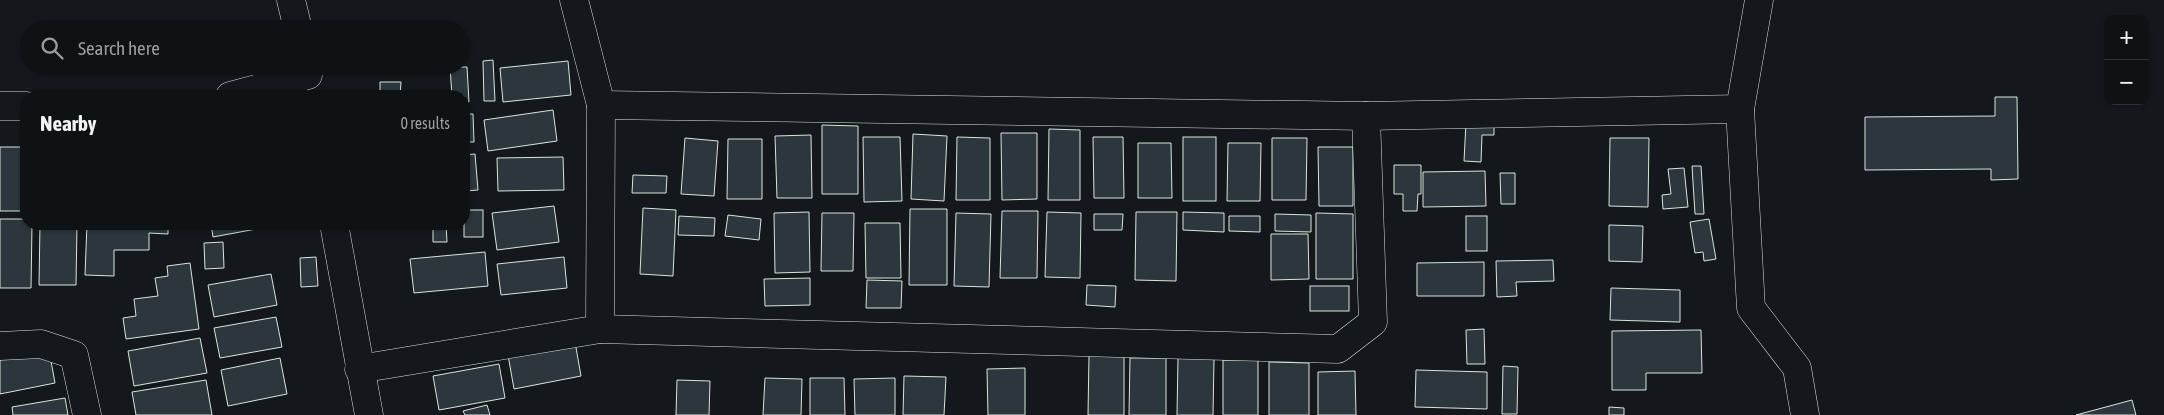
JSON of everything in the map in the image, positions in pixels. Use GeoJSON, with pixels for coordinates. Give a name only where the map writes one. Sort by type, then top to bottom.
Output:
{"type":"FeatureCollection","features":[{"type":"Feature","properties":{"kind":"street"},"geometry":{"type":"LineString","coordinates":[[291,0],[296,20]]}},
{"type":"Feature","properties":{"kind":"street"},"geometry":{"type":"LineString","coordinates":[[574,0],[601,105],[600,329]]}},
{"type":"Feature","properties":{"kind":"street"},"geometry":{"type":"LineString","coordinates":[[1759,0],[1740,109],[1751,308],[1797,368],[1805,415]]}},
{"type":"Feature","properties":{"kind":"street"},"geometry":{"type":"LineString","coordinates":[[258,90],[309,79]]}},
{"type":"Feature","properties":{"kind":"street"},"geometry":{"type":"LineString","coordinates":[[601,105],[1366,116],[1740,109]]}},
{"type":"Feature","properties":{"kind":"street"},"geometry":{"type":"LineString","coordinates":[[0,106],[20,106]]}},
{"type":"Feature","properties":{"kind":"street"},"geometry":{"type":"LineString","coordinates":[[359,369],[600,329],[1338,349],[1372,322],[1366,116]]}},
{"type":"Feature","properties":{"kind":"street"},"geometry":{"type":"LineString","coordinates":[[335,230],[359,369],[369,415]]}},
{"type":"Feature","properties":{"kind":"street"},"geometry":{"type":"LineString","coordinates":[[0,346],[41,344],[74,355],[87,415]]}},
{"type":"Feature","properties":{"kind":"building"},"geometry":{"type":"Polygon","coordinates":[[[493,60],[495,101],[484,101],[483,61],[493,60]]]}},
{"type":"Feature","properties":{"kind":"building"},"geometry":{"type":"Polygon","coordinates":[[[568,61],[571,95],[503,102],[500,68],[568,61]]]}},
{"type":"Feature","properties":{"kind":"building"},"geometry":{"type":"Polygon","coordinates":[[[451,75],[467,75],[468,90],[452,90],[451,75]]]}},
{"type":"Feature","properties":{"kind":"building"},"geometry":{"type":"Polygon","coordinates":[[[380,82],[401,82],[400,90],[380,90],[380,82]]]}},
{"type":"Feature","properties":{"kind":"building"},"geometry":{"type":"Polygon","coordinates":[[[1995,97],[2017,97],[2018,179],[1991,180],[1991,169],[1865,170],[1865,117],[1995,116],[1995,97]]]}},
{"type":"Feature","properties":{"kind":"building"},"geometry":{"type":"Polygon","coordinates":[[[553,110],[557,141],[488,151],[484,120],[553,110]]]}},
{"type":"Feature","properties":{"kind":"building"},"geometry":{"type":"Polygon","coordinates":[[[470,114],[473,114],[474,142],[470,142],[470,114]]]}},
{"type":"Feature","properties":{"kind":"building"},"geometry":{"type":"Polygon","coordinates":[[[1466,122],[1494,124],[1494,135],[1482,135],[1481,162],[1464,161],[1466,122]]]}},
{"type":"Feature","properties":{"kind":"building"},"geometry":{"type":"Polygon","coordinates":[[[822,125],[858,126],[858,194],[822,194],[822,125]]]}},
{"type":"Feature","properties":{"kind":"building"},"geometry":{"type":"Polygon","coordinates":[[[1049,129],[1080,130],[1080,200],[1048,200],[1049,129]]]}},
{"type":"Feature","properties":{"kind":"building"},"geometry":{"type":"Polygon","coordinates":[[[1001,133],[1037,133],[1037,199],[1002,200],[1001,133]]]}},
{"type":"Feature","properties":{"kind":"building"},"geometry":{"type":"Polygon","coordinates":[[[913,134],[947,136],[944,201],[911,199],[913,134]]]}},
{"type":"Feature","properties":{"kind":"building"},"geometry":{"type":"Polygon","coordinates":[[[811,135],[812,198],[777,198],[775,136],[811,135]]]}},
{"type":"Feature","properties":{"kind":"building"},"geometry":{"type":"Polygon","coordinates":[[[863,137],[900,137],[902,201],[864,202],[863,137]]]}},
{"type":"Feature","properties":{"kind":"building"},"geometry":{"type":"Polygon","coordinates":[[[957,137],[990,138],[990,200],[956,200],[957,137]]]}},
{"type":"Feature","properties":{"kind":"building"},"geometry":{"type":"Polygon","coordinates":[[[1093,137],[1123,137],[1124,198],[1094,198],[1093,137]]]}},
{"type":"Feature","properties":{"kind":"building"},"geometry":{"type":"Polygon","coordinates":[[[1183,137],[1216,137],[1216,201],[1183,201],[1183,137]]]}},
{"type":"Feature","properties":{"kind":"building"},"geometry":{"type":"Polygon","coordinates":[[[685,138],[718,141],[714,196],[681,194],[685,138]]]}},
{"type":"Feature","properties":{"kind":"building"},"geometry":{"type":"Polygon","coordinates":[[[1272,138],[1307,138],[1306,200],[1272,200],[1272,138]]]}},
{"type":"Feature","properties":{"kind":"building"},"geometry":{"type":"Polygon","coordinates":[[[1610,138],[1649,138],[1648,207],[1609,206],[1610,138]]]}},
{"type":"Feature","properties":{"kind":"building"},"geometry":{"type":"Polygon","coordinates":[[[728,139],[762,139],[762,199],[727,199],[728,139]]]}},
{"type":"Feature","properties":{"kind":"building"},"geometry":{"type":"Polygon","coordinates":[[[1138,143],[1171,143],[1172,198],[1138,198],[1138,143]]]}},
{"type":"Feature","properties":{"kind":"building"},"geometry":{"type":"Polygon","coordinates":[[[1228,143],[1261,143],[1260,201],[1227,201],[1228,143]]]}},
{"type":"Feature","properties":{"kind":"building"},"geometry":{"type":"Polygon","coordinates":[[[0,147],[20,147],[20,211],[0,211],[0,147]]]}},
{"type":"Feature","properties":{"kind":"building"},"geometry":{"type":"Polygon","coordinates":[[[1318,147],[1353,147],[1353,206],[1319,206],[1318,147]]]}},
{"type":"Feature","properties":{"kind":"building"},"geometry":{"type":"Polygon","coordinates":[[[470,154],[475,154],[478,190],[470,191],[470,154]]]}},
{"type":"Feature","properties":{"kind":"building"},"geometry":{"type":"Polygon","coordinates":[[[563,157],[564,190],[498,191],[497,158],[563,157]]]}},
{"type":"Feature","properties":{"kind":"building"},"geometry":{"type":"Polygon","coordinates":[[[1394,165],[1421,165],[1421,194],[1418,194],[1417,211],[1403,211],[1403,194],[1394,194],[1394,165]]]}},
{"type":"Feature","properties":{"kind":"building"},"geometry":{"type":"Polygon","coordinates":[[[1692,166],[1701,166],[1704,214],[1695,214],[1692,166]]]}},
{"type":"Feature","properties":{"kind":"building"},"geometry":{"type":"Polygon","coordinates":[[[1684,168],[1688,207],[1663,209],[1662,195],[1671,194],[1668,169],[1684,168]]]}},
{"type":"Feature","properties":{"kind":"building"},"geometry":{"type":"Polygon","coordinates":[[[1485,171],[1486,206],[1423,207],[1423,172],[1485,171]]]}},
{"type":"Feature","properties":{"kind":"building"},"geometry":{"type":"Polygon","coordinates":[[[1500,173],[1515,173],[1515,204],[1501,204],[1500,173]]]}},
{"type":"Feature","properties":{"kind":"building"},"geometry":{"type":"Polygon","coordinates":[[[633,175],[667,176],[666,193],[632,193],[633,175]]]}},
{"type":"Feature","properties":{"kind":"building"},"geometry":{"type":"Polygon","coordinates":[[[554,206],[559,242],[497,250],[492,213],[554,206]]]}},
{"type":"Feature","properties":{"kind":"building"},"geometry":{"type":"Polygon","coordinates":[[[643,208],[676,210],[673,276],[640,274],[643,208]]]}},
{"type":"Feature","properties":{"kind":"building"},"geometry":{"type":"Polygon","coordinates":[[[910,209],[947,209],[947,285],[909,285],[910,209]]]}},
{"type":"Feature","properties":{"kind":"building"},"geometry":{"type":"Polygon","coordinates":[[[470,210],[483,210],[483,237],[464,237],[464,230],[470,230],[470,210]]]}},
{"type":"Feature","properties":{"kind":"building"},"geometry":{"type":"Polygon","coordinates":[[[1002,211],[1038,211],[1037,278],[1000,278],[1002,211]]]}},
{"type":"Feature","properties":{"kind":"building"},"geometry":{"type":"Polygon","coordinates":[[[809,212],[810,272],[775,273],[774,213],[809,212]]]}},
{"type":"Feature","properties":{"kind":"building"},"geometry":{"type":"Polygon","coordinates":[[[1047,212],[1081,213],[1080,278],[1045,277],[1047,212]]]}},
{"type":"Feature","properties":{"kind":"building"},"geometry":{"type":"Polygon","coordinates":[[[1136,212],[1177,212],[1176,281],[1135,280],[1136,212]]]}},
{"type":"Feature","properties":{"kind":"building"},"geometry":{"type":"Polygon","coordinates":[[[1183,212],[1224,213],[1224,232],[1183,230],[1183,212]]]}},
{"type":"Feature","properties":{"kind":"building"},"geometry":{"type":"Polygon","coordinates":[[[822,213],[854,213],[853,271],[821,271],[822,213]]]}},
{"type":"Feature","properties":{"kind":"building"},"geometry":{"type":"Polygon","coordinates":[[[956,213],[991,214],[989,287],[954,286],[956,213]]]}},
{"type":"Feature","properties":{"kind":"building"},"geometry":{"type":"Polygon","coordinates":[[[1316,213],[1353,214],[1353,279],[1316,279],[1316,213]]]}},
{"type":"Feature","properties":{"kind":"building"},"geometry":{"type":"Polygon","coordinates":[[[1094,214],[1123,214],[1122,230],[1094,230],[1094,214]]]}},
{"type":"Feature","properties":{"kind":"building"},"geometry":{"type":"Polygon","coordinates":[[[1275,214],[1311,215],[1311,232],[1275,231],[1275,214]]]}},
{"type":"Feature","properties":{"kind":"building"},"geometry":{"type":"Polygon","coordinates":[[[728,215],[761,219],[759,240],[725,236],[728,215]]]}},
{"type":"Feature","properties":{"kind":"building"},"geometry":{"type":"Polygon","coordinates":[[[679,216],[715,218],[714,236],[678,235],[679,216]]]}},
{"type":"Feature","properties":{"kind":"building"},"geometry":{"type":"Polygon","coordinates":[[[1229,216],[1260,216],[1260,232],[1229,231],[1229,216]]]}},
{"type":"Feature","properties":{"kind":"building"},"geometry":{"type":"Polygon","coordinates":[[[1466,216],[1487,216],[1487,251],[1466,251],[1466,216]]]}},
{"type":"Feature","properties":{"kind":"building"},"geometry":{"type":"Polygon","coordinates":[[[0,219],[20,219],[20,230],[32,230],[31,288],[0,288],[0,219]]]}},
{"type":"Feature","properties":{"kind":"building"},"geometry":{"type":"Polygon","coordinates":[[[1709,219],[1716,259],[1704,261],[1703,252],[1695,253],[1690,222],[1709,219]]]}},
{"type":"Feature","properties":{"kind":"building"},"geometry":{"type":"Polygon","coordinates":[[[865,223],[900,223],[901,278],[866,278],[865,223]]]}},
{"type":"Feature","properties":{"kind":"building"},"geometry":{"type":"Polygon","coordinates":[[[1609,225],[1643,226],[1642,262],[1609,261],[1609,225]]]}},
{"type":"Feature","properties":{"kind":"building"},"geometry":{"type":"Polygon","coordinates":[[[40,230],[77,230],[76,285],[39,285],[40,230]]]}},
{"type":"Feature","properties":{"kind":"building"},"geometry":{"type":"Polygon","coordinates":[[[87,230],[168,230],[168,234],[149,233],[149,250],[114,250],[114,276],[85,275],[87,230]]]}},
{"type":"Feature","properties":{"kind":"building"},"geometry":{"type":"Polygon","coordinates":[[[212,230],[251,230],[213,237],[212,230]]]}},
{"type":"Feature","properties":{"kind":"building"},"geometry":{"type":"Polygon","coordinates":[[[433,230],[446,230],[447,242],[433,242],[433,230]]]}},
{"type":"Feature","properties":{"kind":"building"},"geometry":{"type":"Polygon","coordinates":[[[1271,234],[1308,234],[1309,279],[1271,280],[1271,234]]]}},
{"type":"Feature","properties":{"kind":"building"},"geometry":{"type":"Polygon","coordinates":[[[223,242],[224,268],[205,269],[204,243],[223,242]]]}},
{"type":"Feature","properties":{"kind":"building"},"geometry":{"type":"Polygon","coordinates":[[[485,252],[488,286],[414,293],[410,259],[485,252]]]}},
{"type":"Feature","properties":{"kind":"building"},"geometry":{"type":"Polygon","coordinates":[[[316,257],[318,286],[301,287],[300,258],[316,257]]]}},
{"type":"Feature","properties":{"kind":"building"},"geometry":{"type":"Polygon","coordinates":[[[564,257],[567,288],[501,295],[497,264],[564,257]]]}},
{"type":"Feature","properties":{"kind":"building"},"geometry":{"type":"Polygon","coordinates":[[[1553,260],[1554,281],[1516,282],[1517,296],[1497,297],[1496,261],[1553,260]]]}},
{"type":"Feature","properties":{"kind":"building"},"geometry":{"type":"Polygon","coordinates":[[[1484,262],[1484,296],[1417,296],[1417,263],[1484,262]]]}},
{"type":"Feature","properties":{"kind":"building"},"geometry":{"type":"Polygon","coordinates":[[[190,263],[199,329],[126,339],[123,318],[136,316],[134,299],[158,296],[155,278],[168,276],[167,266],[190,263]]]}},
{"type":"Feature","properties":{"kind":"building"},"geometry":{"type":"Polygon","coordinates":[[[271,274],[277,305],[214,317],[208,285],[271,274]]]}},
{"type":"Feature","properties":{"kind":"building"},"geometry":{"type":"Polygon","coordinates":[[[810,278],[810,305],[765,306],[764,279],[810,278]]]}},
{"type":"Feature","properties":{"kind":"building"},"geometry":{"type":"Polygon","coordinates":[[[867,280],[902,281],[901,308],[866,308],[867,280]]]}},
{"type":"Feature","properties":{"kind":"building"},"geometry":{"type":"Polygon","coordinates":[[[1087,285],[1116,286],[1115,307],[1086,305],[1087,285]]]}},
{"type":"Feature","properties":{"kind":"building"},"geometry":{"type":"Polygon","coordinates":[[[1310,286],[1349,286],[1349,311],[1310,311],[1310,286]]]}},
{"type":"Feature","properties":{"kind":"building"},"geometry":{"type":"Polygon","coordinates":[[[1611,288],[1680,290],[1680,322],[1610,320],[1611,288]]]}},
{"type":"Feature","properties":{"kind":"building"},"geometry":{"type":"Polygon","coordinates":[[[276,317],[282,347],[220,358],[214,328],[276,317]]]}},
{"type":"Feature","properties":{"kind":"building"},"geometry":{"type":"Polygon","coordinates":[[[1484,329],[1485,364],[1467,364],[1466,330],[1484,329]]]}},
{"type":"Feature","properties":{"kind":"building"},"geometry":{"type":"Polygon","coordinates":[[[1701,330],[1702,373],[1646,373],[1646,390],[1612,390],[1612,331],[1701,330]]]}},
{"type":"Feature","properties":{"kind":"building"},"geometry":{"type":"Polygon","coordinates":[[[200,338],[207,373],[134,386],[128,351],[200,338]]]}},
{"type":"Feature","properties":{"kind":"building"},"geometry":{"type":"Polygon","coordinates":[[[575,342],[581,376],[514,389],[508,355],[575,342]]]}},
{"type":"Feature","properties":{"kind":"building"},"geometry":{"type":"Polygon","coordinates":[[[49,350],[55,383],[0,394],[0,360],[49,350]]]}},
{"type":"Feature","properties":{"kind":"building"},"geometry":{"type":"Polygon","coordinates":[[[1089,355],[1124,355],[1124,415],[1088,415],[1089,355]]]}},
{"type":"Feature","properties":{"kind":"building"},"geometry":{"type":"Polygon","coordinates":[[[280,358],[287,394],[228,406],[221,370],[280,358]]]}},
{"type":"Feature","properties":{"kind":"building"},"geometry":{"type":"Polygon","coordinates":[[[1130,358],[1166,358],[1166,415],[1129,415],[1130,358]]]}},
{"type":"Feature","properties":{"kind":"building"},"geometry":{"type":"Polygon","coordinates":[[[1178,358],[1214,359],[1213,415],[1177,415],[1178,358]]]}},
{"type":"Feature","properties":{"kind":"building"},"geometry":{"type":"Polygon","coordinates":[[[1223,360],[1258,360],[1258,415],[1223,415],[1223,360]]]}},
{"type":"Feature","properties":{"kind":"building"},"geometry":{"type":"Polygon","coordinates":[[[1269,362],[1309,363],[1309,415],[1269,415],[1269,362]]]}},
{"type":"Feature","properties":{"kind":"building"},"geometry":{"type":"Polygon","coordinates":[[[499,364],[505,398],[439,410],[433,376],[499,364]]]}},
{"type":"Feature","properties":{"kind":"building"},"geometry":{"type":"Polygon","coordinates":[[[1503,366],[1518,367],[1517,414],[1502,414],[1503,366]]]}},
{"type":"Feature","properties":{"kind":"building"},"geometry":{"type":"Polygon","coordinates":[[[1025,368],[1025,415],[988,415],[987,369],[1025,368]]]}},
{"type":"Feature","properties":{"kind":"building"},"geometry":{"type":"Polygon","coordinates":[[[1416,370],[1487,372],[1487,409],[1415,407],[1416,370]]]}},
{"type":"Feature","properties":{"kind":"building"},"geometry":{"type":"Polygon","coordinates":[[[1355,371],[1356,415],[1318,415],[1318,372],[1355,371]]]}},
{"type":"Feature","properties":{"kind":"building"},"geometry":{"type":"Polygon","coordinates":[[[904,376],[946,377],[944,415],[903,415],[904,376]]]}},
{"type":"Feature","properties":{"kind":"building"},"geometry":{"type":"Polygon","coordinates":[[[765,378],[802,379],[801,415],[763,415],[765,378]]]}},
{"type":"Feature","properties":{"kind":"building"},"geometry":{"type":"Polygon","coordinates":[[[810,378],[844,378],[845,415],[810,415],[810,378]]]}},
{"type":"Feature","properties":{"kind":"building"},"geometry":{"type":"Polygon","coordinates":[[[895,378],[895,415],[855,415],[854,379],[895,378]]]}},
{"type":"Feature","properties":{"kind":"building"},"geometry":{"type":"Polygon","coordinates":[[[206,380],[212,415],[136,415],[132,392],[206,380]]]}},
{"type":"Feature","properties":{"kind":"building"},"geometry":{"type":"Polygon","coordinates":[[[677,380],[710,381],[709,415],[676,415],[677,380]]]}},
{"type":"Feature","properties":{"kind":"building"},"geometry":{"type":"Polygon","coordinates":[[[65,398],[68,415],[13,415],[12,407],[65,398]]]}},
{"type":"Feature","properties":{"kind":"building"},"geometry":{"type":"Polygon","coordinates":[[[2132,400],[2136,415],[2076,415],[2132,400]]]}},
{"type":"Feature","properties":{"kind":"building"},"geometry":{"type":"Polygon","coordinates":[[[487,405],[490,415],[465,415],[463,411],[487,405]]]}},
{"type":"Feature","properties":{"kind":"building"},"geometry":{"type":"Polygon","coordinates":[[[1609,407],[1624,408],[1624,415],[1609,415],[1609,407]]]}}]}
